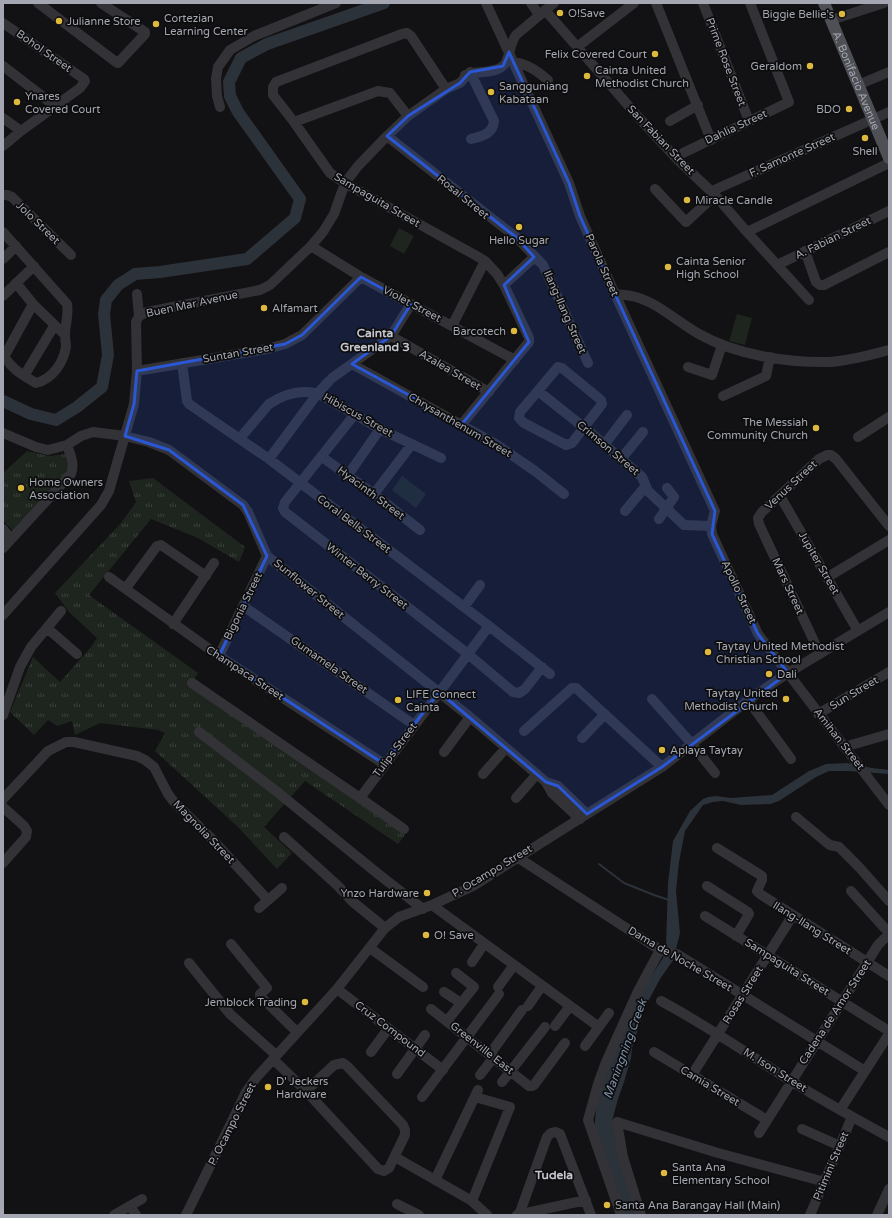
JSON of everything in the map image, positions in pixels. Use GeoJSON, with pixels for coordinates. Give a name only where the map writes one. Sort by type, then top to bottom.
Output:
{"type":"FeatureCollection","features":[{"type":"Feature","properties":{"kind":"main road","name":"A. Bonifacio Avenue"},"geometry":{"type":"LineString","coordinates":[[824,3],[889,158]]}},
{"type":"Feature","properties":{"kind":"street"},"geometry":{"type":"LineString","coordinates":[[38,3],[116,62],[120,62],[145,34],[143,31],[101,3]]}},
{"type":"Feature","properties":{"kind":"street"},"geometry":{"type":"LineString","coordinates":[[220,107],[217,96],[216,79],[218,67],[230,50],[254,36],[336,3]]}},
{"type":"Feature","properties":{"kind":"street","name":"Parola Street"},"geometry":{"type":"LineString","coordinates":[[486,3],[569,183],[580,216],[615,294],[715,511],[712,526]]}},
{"type":"Feature","properties":{"kind":"street","name":"San Fabian Street"},"geometry":{"type":"LineString","coordinates":[[531,3],[577,47],[678,160],[714,193],[747,232],[809,300]]}},
{"type":"Feature","properties":{"kind":"street","name":"Buen Mar Avenue"},"geometry":{"type":"LineString","coordinates":[[3,615],[101,505],[109,491],[134,404],[137,371],[136,322],[140,316],[147,312],[260,290],[270,285],[324,232],[334,214],[345,183],[358,166],[387,136],[408,116],[446,89],[456,78],[470,72],[498,69],[506,63],[512,41],[516,35],[554,3]]}},
{"type":"Feature","properties":{"kind":"street"},"geometry":{"type":"LineString","coordinates":[[577,47],[634,3]]}},
{"type":"Feature","properties":{"kind":"street"},"geometry":{"type":"LineString","coordinates":[[656,3],[711,140]]}},
{"type":"Feature","properties":{"kind":"street","name":"Prime Rose Street"},"geometry":{"type":"LineString","coordinates":[[703,3],[749,121]]}},
{"type":"Feature","properties":{"kind":"street","name":"Dahlia Street"},"geometry":{"type":"LineString","coordinates":[[683,153],[789,102],[750,3]]}},
{"type":"Feature","properties":{"kind":"street"},"geometry":{"type":"LineString","coordinates":[[831,20],[884,3]]}},
{"type":"Feature","properties":{"kind":"street","name":"Bohol Street"},"geometry":{"type":"LineString","coordinates":[[3,23],[84,79],[85,84],[55,106]]}},
{"type":"Feature","properties":{"kind":"street","name":"Sampaguita Street"},"geometry":{"type":"LineString","coordinates":[[446,89],[411,36],[402,34],[276,82],[273,87],[273,95],[330,172],[345,183],[485,261],[497,274],[504,285],[529,338],[528,346],[462,424]]}},
{"type":"Feature","properties":{"kind":"street"},"geometry":{"type":"LineString","coordinates":[[514,62],[525,64],[535,69],[548,80]]}},
{"type":"Feature","properties":{"kind":"street"},"geometry":{"type":"LineString","coordinates":[[3,66],[55,106],[3,146]]}},
{"type":"Feature","properties":{"kind":"street"},"geometry":{"type":"LineString","coordinates":[[470,72],[494,121],[490,132],[483,136],[471,139]]}},
{"type":"Feature","properties":{"kind":"street"},"geometry":{"type":"LineString","coordinates":[[858,85],[889,72]]}},
{"type":"Feature","properties":{"kind":"street"},"geometry":{"type":"LineString","coordinates":[[294,122],[378,91],[390,93],[408,116]]}},
{"type":"Feature","properties":{"kind":"street"},"geometry":{"type":"LineString","coordinates":[[670,121],[698,105]]}},
{"type":"Feature","properties":{"kind":"street","name":"F. Samonte Street"},"geometry":{"type":"LineString","coordinates":[[655,189],[686,222],[714,193],[889,112]]}},
{"type":"Feature","properties":{"kind":"street"},"geometry":{"type":"LineString","coordinates":[[3,118],[21,131]]}},
{"type":"Feature","properties":{"kind":"street","name":"Rosal Street"},"geometry":{"type":"LineString","coordinates":[[387,136],[517,238],[537,260]]}},
{"type":"Feature","properties":{"kind":"street"},"geometry":{"type":"LineString","coordinates":[[747,232],[889,163]]}},
{"type":"Feature","properties":{"kind":"street","name":"Jolo Street"},"geometry":{"type":"LineString","coordinates":[[3,196],[7,195],[12,197],[71,255]]}},
{"type":"Feature","properties":{"kind":"street","name":"A. Fabian Street"},"geometry":{"type":"LineString","coordinates":[[777,265],[889,211]]}},
{"type":"Feature","properties":{"kind":"street"},"geometry":{"type":"LineString","coordinates":[[3,232],[67,304],[65,335],[66,346],[63,356],[58,368],[52,376],[44,381],[36,383],[13,368],[4,356],[33,304]]}},
{"type":"Feature","properties":{"kind":"street"},"geometry":{"type":"LineString","coordinates":[[3,258],[16,246]]}},
{"type":"Feature","properties":{"kind":"street","name":"Violet Street"},"geometry":{"type":"LineString","coordinates":[[311,246],[411,304],[515,360]]}},
{"type":"Feature","properties":{"kind":"street"},"geometry":{"type":"LineString","coordinates":[[805,251],[816,282],[820,285],[824,285],[889,252]]}},
{"type":"Feature","properties":{"kind":"street","name":"Ilang-llang Street"},"geometry":{"type":"LineString","coordinates":[[504,285],[531,260],[537,260],[543,265],[588,362]]}},
{"type":"Feature","properties":{"kind":"street"},"geometry":{"type":"LineString","coordinates":[[452,326],[485,261]]}},
{"type":"Feature","properties":{"kind":"street"},"geometry":{"type":"LineString","coordinates":[[3,296],[34,266]]}},
{"type":"Feature","properties":{"kind":"street","name":"Suntan Street"},"geometry":{"type":"LineString","coordinates":[[137,371],[267,349],[284,344],[302,334],[361,276]]}},
{"type":"Feature","properties":{"kind":"street"},"geometry":{"type":"LineString","coordinates":[[16,283],[33,304],[65,335]]}},
{"type":"Feature","properties":{"kind":"street"},"geometry":{"type":"LineString","coordinates":[[137,294],[140,316]]}},
{"type":"Feature","properties":{"kind":"street"},"geometry":{"type":"LineString","coordinates":[[615,294],[637,297],[655,306],[699,335],[722,345],[770,357],[801,361],[830,362],[860,358],[889,350]]}},
{"type":"Feature","properties":{"kind":"street"},"geometry":{"type":"LineString","coordinates":[[269,459],[318,393],[331,379],[391,336],[411,304]]}},
{"type":"Feature","properties":{"kind":"street"},"geometry":{"type":"LineString","coordinates":[[24,376],[54,326]]}},
{"type":"Feature","properties":{"kind":"street","name":"Azalea Street"},"geometry":{"type":"LineString","coordinates":[[391,336],[489,392]]}},
{"type":"Feature","properties":{"kind":"street"},"geometry":{"type":"LineString","coordinates":[[688,367],[712,376],[722,345]]}},
{"type":"Feature","properties":{"kind":"street"},"geometry":{"type":"LineString","coordinates":[[723,396],[766,376],[770,357]]}},
{"type":"Feature","properties":{"kind":"street","name":"Coral Bells Street"},"geometry":{"type":"LineString","coordinates":[[182,363],[188,403],[269,459],[550,674]]}},
{"type":"Feature","properties":{"kind":"street","name":"Chrysanthenum Street"},"geometry":{"type":"LineString","coordinates":[[352,364],[494,442],[564,494]]}},
{"type":"Feature","properties":{"kind":"street"},"geometry":{"type":"LineString","coordinates":[[556,368],[562,368],[602,402],[602,406],[572,443],[566,445],[524,423],[519,418],[520,412],[538,391],[556,368]]}},
{"type":"Feature","properties":{"kind":"street","name":"Hibiscus Street"},"geometry":{"type":"LineString","coordinates":[[240,438],[268,404],[274,400],[300,391],[318,393],[380,429],[441,458]]}},
{"type":"Feature","properties":{"kind":"street","name":"Crimson Street"},"geometry":{"type":"LineString","coordinates":[[538,391],[584,427],[642,477],[648,492],[667,508],[680,529],[712,526]]}},
{"type":"Feature","properties":{"kind":"street","name":"Winter Berry Street"},"geometry":{"type":"LineString","coordinates":[[355,414],[322,457],[299,483],[283,505],[283,508],[288,514],[468,654],[513,692],[519,693],[525,689],[542,667]]}},
{"type":"Feature","properties":{"kind":"street"},"geometry":{"type":"LineString","coordinates":[[604,445],[627,415]]}},
{"type":"Feature","properties":{"kind":"street"},"geometry":{"type":"LineString","coordinates":[[858,437],[889,417]]}},
{"type":"Feature","properties":{"kind":"street"},"geometry":{"type":"LineString","coordinates":[[348,475],[380,429]]}},
{"type":"Feature","properties":{"kind":"street","name":"Sunflower Street"},"geometry":{"type":"LineString","coordinates":[[3,434],[48,450],[66,445],[81,436],[94,432],[125,436],[149,442],[169,450],[243,505],[248,512],[267,556],[470,717],[546,782],[552,793],[583,817]]}},
{"type":"Feature","properties":{"kind":"street"},"geometry":{"type":"LineString","coordinates":[[621,459],[643,432]]}},
{"type":"Feature","properties":{"kind":"street"},"geometry":{"type":"LineString","coordinates":[[374,494],[412,444]]}},
{"type":"Feature","properties":{"kind":"street"},"geometry":{"type":"LineString","coordinates":[[3,548],[71,474],[73,469],[72,459],[66,445]]}},
{"type":"Feature","properties":{"kind":"street","name":"Venus Street"},"geometry":{"type":"LineString","coordinates":[[758,518],[760,514],[823,456],[831,455],[836,459],[889,526]]}},
{"type":"Feature","properties":{"kind":"street","name":"Hyacinth Street"},"geometry":{"type":"LineString","coordinates":[[322,457],[374,494],[420,530]]}},
{"type":"Feature","properties":{"kind":"street"},"geometry":{"type":"LineString","coordinates":[[625,511],[645,487]]}},
{"type":"Feature","properties":{"kind":"street"},"geometry":{"type":"LineString","coordinates":[[659,519],[674,497],[667,488]]}},
{"type":"Feature","properties":{"kind":"street","name":"Jupiter Street"},"geometry":{"type":"LineString","coordinates":[[780,496],[858,631]]}},
{"type":"Feature","properties":{"kind":"street","name":"Mars Street"},"geometry":{"type":"LineString","coordinates":[[758,518],[759,524],[820,654]]}},
{"type":"Feature","properties":{"kind":"street","name":"Apollo Street"},"geometry":{"type":"LineString","coordinates":[[712,526],[712,534],[758,634],[788,673]]}},
{"type":"Feature","properties":{"kind":"street"},"geometry":{"type":"LineString","coordinates":[[3,529],[12,539]]}},
{"type":"Feature","properties":{"kind":"street"},"geometry":{"type":"LineString","coordinates":[[828,578],[889,540]]}},
{"type":"Feature","properties":{"kind":"street"},"geometry":{"type":"LineString","coordinates":[[126,588],[157,546],[161,545],[206,576]]}},
{"type":"Feature","properties":{"kind":"street","name":"Bigonia Street"},"geometry":{"type":"LineString","coordinates":[[219,656],[267,556]]}},
{"type":"Feature","properties":{"kind":"street"},"geometry":{"type":"LineString","coordinates":[[173,624],[214,564]]}},
{"type":"Feature","properties":{"kind":"street","name":"Champaca Street"},"geometry":{"type":"LineString","coordinates":[[109,577],[219,656],[384,764]]}},
{"type":"Feature","properties":{"kind":"street"},"geometry":{"type":"LineString","coordinates":[[464,607],[480,585]]}},
{"type":"Feature","properties":{"kind":"street","name":"Gumamela Street"},"geometry":{"type":"LineString","coordinates":[[243,606],[414,725]]}},
{"type":"Feature","properties":{"kind":"street"},"geometry":{"type":"LineString","coordinates":[[3,715],[20,667],[27,654],[31,647],[61,611]]}},
{"type":"Feature","properties":{"kind":"street","name":"P. Ocampo Street"},"geometry":{"type":"LineString","coordinates":[[186,1215],[246,1092],[274,1057],[337,989],[385,928],[399,917],[427,907],[473,886],[662,767],[748,700],[788,673],[889,612]]}},
{"type":"Feature","properties":{"kind":"street","name":"Tulips Street"},"geometry":{"type":"LineString","coordinates":[[360,798],[489,626]]}},
{"type":"Feature","properties":{"kind":"street"},"geometry":{"type":"LineString","coordinates":[[47,628],[77,654]]}},
{"type":"Feature","properties":{"kind":"street","name":"Sun Street"},"geometry":{"type":"LineString","coordinates":[[818,714],[889,672]]}},
{"type":"Feature","properties":{"kind":"street","name":"Amihan Street"},"geometry":{"type":"LineString","coordinates":[[788,673],[889,805]]}},
{"type":"Feature","properties":{"kind":"street"},"geometry":{"type":"LineString","coordinates":[[192,683],[404,829]]}},
{"type":"Feature","properties":{"kind":"street"},"geometry":{"type":"LineString","coordinates":[[524,731],[572,688],[576,688],[662,767]]}},
{"type":"Feature","properties":{"kind":"street"},"geometry":{"type":"LineString","coordinates":[[652,699],[692,744],[715,773]]}},
{"type":"Feature","properties":{"kind":"street"},"geometry":{"type":"LineString","coordinates":[[748,700],[791,759]]}},
{"type":"Feature","properties":{"kind":"street"},"geometry":{"type":"LineString","coordinates":[[582,738],[605,714]]}},
{"type":"Feature","properties":{"kind":"street"},"geometry":{"type":"LineString","coordinates":[[444,752],[470,717]]}},
{"type":"Feature","properties":{"kind":"street"},"geometry":{"type":"LineString","coordinates":[[199,732],[276,791],[377,873],[484,944],[599,1027]]}},
{"type":"Feature","properties":{"kind":"street"},"geometry":{"type":"LineString","coordinates":[[844,747],[889,734]]}},
{"type":"Feature","properties":{"kind":"street","name":"Magnolia Street"},"geometry":{"type":"LineString","coordinates":[[3,799],[48,751],[66,742],[74,742],[136,756],[145,760],[154,767],[168,794],[174,802],[211,838],[268,900]]}},
{"type":"Feature","properties":{"kind":"street"},"geometry":{"type":"LineString","coordinates":[[483,774],[506,748]]}},
{"type":"Feature","properties":{"kind":"street"},"geometry":{"type":"LineString","coordinates":[[516,798],[537,774]]}},
{"type":"Feature","properties":{"kind":"street"},"geometry":{"type":"LineString","coordinates":[[3,807],[24,826],[27,831],[26,837],[3,863]]}},
{"type":"Feature","properties":{"kind":"street"},"geometry":{"type":"LineString","coordinates":[[796,817],[830,845],[839,847],[889,901]]}},
{"type":"Feature","properties":{"kind":"street"},"geometry":{"type":"LineString","coordinates":[[284,837],[353,902],[385,928]]}},
{"type":"Feature","properties":{"kind":"street","name":"Ilang-Ilang Street"},"geometry":{"type":"LineString","coordinates":[[717,848],[762,876],[762,880],[757,891],[760,894],[889,976]]}},
{"type":"Feature","properties":{"kind":"street","name":"Dama de Noche Street"},"geometry":{"type":"LineString","coordinates":[[517,857],[662,950],[677,954],[865,1071]]}},
{"type":"Feature","properties":{"kind":"street"},"geometry":{"type":"LineString","coordinates":[[707,886],[748,912],[748,918],[736,936]]}},
{"type":"Feature","properties":{"kind":"street"},"geometry":{"type":"LineString","coordinates":[[259,908],[282,888]]}},
{"type":"Feature","properties":{"kind":"street"},"geometry":{"type":"LineString","coordinates":[[851,891],[889,933]]}},
{"type":"Feature","properties":{"kind":"street","name":"Rosas Street"},"geometry":{"type":"LineString","coordinates":[[692,1075],[793,915]]}},
{"type":"Feature","properties":{"kind":"street","name":"Sampaguita Street"},"geometry":{"type":"LineString","coordinates":[[705,916],[889,1032]]}},
{"type":"Feature","properties":{"kind":"street","name":"Cadena de Amor Street"},"geometry":{"type":"LineString","coordinates":[[759,1133],[878,945],[889,933]]}},
{"type":"Feature","properties":{"kind":"street"},"geometry":{"type":"LineString","coordinates":[[231,944],[267,988],[260,994],[260,996],[297,1032]]}},
{"type":"Feature","properties":{"kind":"street"},"geometry":{"type":"LineString","coordinates":[[472,962],[484,944]]}},
{"type":"Feature","properties":{"kind":"street"},"geometry":{"type":"LineString","coordinates":[[370,948],[423,987]]}},
{"type":"Feature","properties":{"kind":"street"},"geometry":{"type":"LineString","coordinates":[[621,1215],[588,1120],[606,1062],[638,991],[662,950]]}},
{"type":"Feature","properties":{"kind":"street"},"geometry":{"type":"LineString","coordinates":[[189,962],[230,1014],[274,1057],[380,1171],[386,1171],[389,1168],[396,1157],[405,1135],[403,1125],[347,1066],[343,1063],[334,1065],[306,1091]]}},
{"type":"Feature","properties":{"kind":"street"},"geometry":{"type":"LineString","coordinates":[[422,1097],[468,1037],[514,965]]}},
{"type":"Feature","properties":{"kind":"street"},"geometry":{"type":"LineString","coordinates":[[447,1021],[474,987],[456,973]]}},
{"type":"Feature","properties":{"kind":"street"},"geometry":{"type":"LineString","coordinates":[[480,1075],[525,1008],[542,986]]}},
{"type":"Feature","properties":{"kind":"street","name":"Cruz Compound"},"geometry":{"type":"LineString","coordinates":[[337,989],[443,1070]]}},
{"type":"Feature","properties":{"kind":"street"},"geometry":{"type":"LineString","coordinates":[[444,992],[461,1003]]}},
{"type":"Feature","properties":{"kind":"street","name":"M. Ison Street"},"geometry":{"type":"LineString","coordinates":[[661,1001],[719,1034],[791,1081],[852,1118],[889,1137]]}},
{"type":"Feature","properties":{"kind":"street"},"geometry":{"type":"LineString","coordinates":[[502,1082],[550,1026],[570,1006]]}},
{"type":"Feature","properties":{"kind":"street","name":"Greenville East"},"geometry":{"type":"LineString","coordinates":[[431,1009],[511,1070],[529,1086],[532,1086],[565,1043]]}},
{"type":"Feature","properties":{"kind":"street"},"geometry":{"type":"LineString","coordinates":[[584,1046],[609,1013]]}},
{"type":"Feature","properties":{"kind":"street"},"geometry":{"type":"LineString","coordinates":[[370,1052],[388,1029]]}},
{"type":"Feature","properties":{"kind":"street"},"geometry":{"type":"LineString","coordinates":[[840,1110],[889,1032]]}},
{"type":"Feature","properties":{"kind":"street"},"geometry":{"type":"LineString","coordinates":[[397,1074],[425,1035]]}},
{"type":"Feature","properties":{"kind":"street","name":"Camia Street"},"geometry":{"type":"LineString","coordinates":[[654,1052],[767,1120]]}},
{"type":"Feature","properties":{"kind":"street"},"geometry":{"type":"LineString","coordinates":[[435,1180],[476,1094],[510,1107],[472,1201]]}},
{"type":"Feature","properties":{"kind":"street","name":"Pitimini Street"},"geometry":{"type":"LineString","coordinates":[[810,1215],[852,1118]]}},
{"type":"Feature","properties":{"kind":"street"},"geometry":{"type":"LineString","coordinates":[[641,1215],[622,1157],[617,1122],[718,1153],[825,1182]]}},
{"type":"Feature","properties":{"kind":"street"},"geometry":{"type":"LineString","coordinates":[[802,1129],[840,1146]]}},
{"type":"Feature","properties":{"kind":"street"},"geometry":{"type":"LineString","coordinates":[[518,1215],[547,1137],[551,1133],[555,1132],[560,1134],[592,1215]]}},
{"type":"Feature","properties":{"kind":"street"},"geometry":{"type":"LineString","coordinates":[[396,1157],[472,1201],[487,1215]]}},
{"type":"Feature","properties":{"kind":"street"},"geometry":{"type":"LineString","coordinates":[[877,1215],[889,1189]]}},
{"type":"Feature","properties":{"kind":"street"},"geometry":{"type":"LineString","coordinates":[[114,1215],[142,1199]]}},
{"type":"Feature","properties":{"kind":"street"},"geometry":{"type":"LineString","coordinates":[[518,1215],[586,1200]]}},
{"type":"Feature","properties":{"kind":"street"},"geometry":{"type":"LineString","coordinates":[[397,1204],[406,1212],[419,1215]]}},
{"type":"Feature","properties":{"kind":"street"},"geometry":{"type":"LineString","coordinates":[[130,1206],[136,1215]]}},
{"type":"Feature","properties":{"kind":"highlighted area"},"geometry":{"type":"Polygon","coordinates":[[[509,52],[569,183],[580,216],[615,294],[715,511],[712,534],[758,634],[788,673],[662,767],[587,814],[558,786],[546,782],[439,692],[384,764],[219,656],[267,556],[243,505],[169,450],[125,436],[134,404],[137,371],[285,344],[302,335],[361,277],[411,304],[391,336],[352,364],[462,424],[529,342],[504,285],[534,257],[517,238],[387,136],[408,116],[460,83],[470,72],[503,66],[509,52]]]}},
{"type":"Feature","properties":{"kind":"green space"},"geometry":{"type":"Polygon","coordinates":[[[399,228],[414,236],[404,254],[390,246],[399,228]]]}},
{"type":"Feature","properties":{"kind":"green space"},"geometry":{"type":"Polygon","coordinates":[[[737,314],[752,318],[745,345],[729,341],[737,314]]]}},
{"type":"Feature","properties":{"kind":"green space"},"geometry":{"type":"Polygon","coordinates":[[[27,451],[50,456],[65,454],[68,468],[67,471],[13,531],[3,520],[3,473],[27,451]]]}},
{"type":"Feature","properties":{"kind":"green space"},"geometry":{"type":"Polygon","coordinates":[[[402,476],[426,494],[416,508],[392,490],[402,476]]]}},
{"type":"Feature","properties":{"kind":"green space"},"geometry":{"type":"Polygon","coordinates":[[[153,478],[245,547],[239,562],[198,538],[151,519],[89,595],[198,673],[190,686],[405,835],[398,844],[305,781],[264,827],[292,853],[277,869],[238,827],[155,751],[165,733],[158,730],[100,723],[75,735],[72,721],[58,726],[48,720],[34,735],[10,712],[33,657],[60,682],[91,647],[97,638],[69,612],[55,593],[122,522],[136,502],[129,481],[153,478]]]}},
{"type":"Feature","properties":{"kind":"water","name":"Maningning Creek"},"geometry":{"type":"Polygon","coordinates":[[[847,763],[889,770],[889,774],[829,771],[816,777],[779,801],[770,804],[741,805],[723,801],[713,802],[703,805],[685,831],[679,862],[676,891],[680,933],[674,959],[660,979],[645,1007],[612,1121],[637,1215],[623,1215],[595,1133],[598,1090],[642,990],[663,958],[666,946],[668,883],[673,841],[690,811],[703,799],[716,796],[731,798],[772,795],[809,771],[826,764],[847,763]]]}},
{"type":"Feature","properties":{"kind":"waterway"},"geometry":{"type":"LineString","coordinates":[[3,401],[31,414],[56,420],[77,407],[102,387],[108,355],[104,314],[106,300],[118,285],[135,274],[160,272],[247,259],[295,218],[300,199],[238,112],[230,96],[229,82],[241,58],[267,44],[384,3]]}},
{"type":"Feature","properties":{"kind":"waterway"},"geometry":{"type":"LineString","coordinates":[[599,864],[624,883],[669,900]]}},
{"type":"Feature","properties":{"kind":"place","name":"O!Save"},"geometry":{"type":"Point","coordinates":[560,13]}},
{"type":"Feature","properties":{"kind":"place","name":"Biggie Bellie’s"},"geometry":{"type":"Point","coordinates":[842,14]}},
{"type":"Feature","properties":{"kind":"place","name":"Julianne Store"},"geometry":{"type":"Point","coordinates":[59,21]}},
{"type":"Feature","properties":{"kind":"place","name":"Cortezian Learning Center"},"geometry":{"type":"Point","coordinates":[156,24]}},
{"type":"Feature","properties":{"kind":"place","name":"Felix Covered Court"},"geometry":{"type":"Point","coordinates":[655,54]}},
{"type":"Feature","properties":{"kind":"place","name":"Geraldom"},"geometry":{"type":"Point","coordinates":[810,66]}},
{"type":"Feature","properties":{"kind":"place","name":"Cainta United Methodist Church"},"geometry":{"type":"Point","coordinates":[587,76]}},
{"type":"Feature","properties":{"kind":"place","name":"Sangguniang Kabataan"},"geometry":{"type":"Point","coordinates":[491,92]}},
{"type":"Feature","properties":{"kind":"place","name":"Ynares Covered Court"},"geometry":{"type":"Point","coordinates":[17,102]}},
{"type":"Feature","properties":{"kind":"place","name":"BDO"},"geometry":{"type":"Point","coordinates":[849,109]}},
{"type":"Feature","properties":{"kind":"place","name":"Shell"},"geometry":{"type":"Point","coordinates":[865,138]}},
{"type":"Feature","properties":{"kind":"place","name":"Miracle Candle"},"geometry":{"type":"Point","coordinates":[687,200]}},
{"type":"Feature","properties":{"kind":"place","name":"Hello Sugar"},"geometry":{"type":"Point","coordinates":[519,227]}},
{"type":"Feature","properties":{"kind":"place","name":"Cainta Senior High School"},"geometry":{"type":"Point","coordinates":[668,267]}},
{"type":"Feature","properties":{"kind":"place","name":"Alfamart"},"geometry":{"type":"Point","coordinates":[264,308]}},
{"type":"Feature","properties":{"kind":"place","name":"Barcotech"},"geometry":{"type":"Point","coordinates":[514,331]}},
{"type":"Feature","properties":{"kind":"place","name":"The Messiah Community Church"},"geometry":{"type":"Point","coordinates":[816,428]}},
{"type":"Feature","properties":{"kind":"place","name":"Home Owners Association"},"geometry":{"type":"Point","coordinates":[21,488]}},
{"type":"Feature","properties":{"kind":"place","name":"Taytay United Methodist Christian School"},"geometry":{"type":"Point","coordinates":[708,652]}},
{"type":"Feature","properties":{"kind":"place","name":"Dali"},"geometry":{"type":"Point","coordinates":[769,674]}},
{"type":"Feature","properties":{"kind":"place","name":"Taytay United Methodist Church"},"geometry":{"type":"Point","coordinates":[786,699]}},
{"type":"Feature","properties":{"kind":"place","name":"LIFE Connect Cainta"},"geometry":{"type":"Point","coordinates":[398,700]}},
{"type":"Feature","properties":{"kind":"place","name":"Aplaya Taytay"},"geometry":{"type":"Point","coordinates":[662,750]}},
{"type":"Feature","properties":{"kind":"place","name":"Ynzo Hardware"},"geometry":{"type":"Point","coordinates":[427,893]}},
{"type":"Feature","properties":{"kind":"place","name":"O! Save"},"geometry":{"type":"Point","coordinates":[426,935]}},
{"type":"Feature","properties":{"kind":"place","name":"Jemblock Trading"},"geometry":{"type":"Point","coordinates":[305,1002]}},
{"type":"Feature","properties":{"kind":"place","name":"D' Jeckers Hardware"},"geometry":{"type":"Point","coordinates":[268,1087]}},
{"type":"Feature","properties":{"kind":"place","name":"Santa Ana Elementary School"},"geometry":{"type":"Point","coordinates":[664,1173]}},
{"type":"Feature","properties":{"kind":"place","name":"Santa Ana Barangay Hall (Main)"},"geometry":{"type":"Point","coordinates":[607,1205]}},
{"type":"Feature","properties":{"kind":"district","name":"Cainta Greenland 3"},"geometry":{"type":"Point","coordinates":[375,340]}},
{"type":"Feature","properties":{"kind":"district","name":"Tudela"},"geometry":{"type":"Point","coordinates":[554,1175]}}]}
